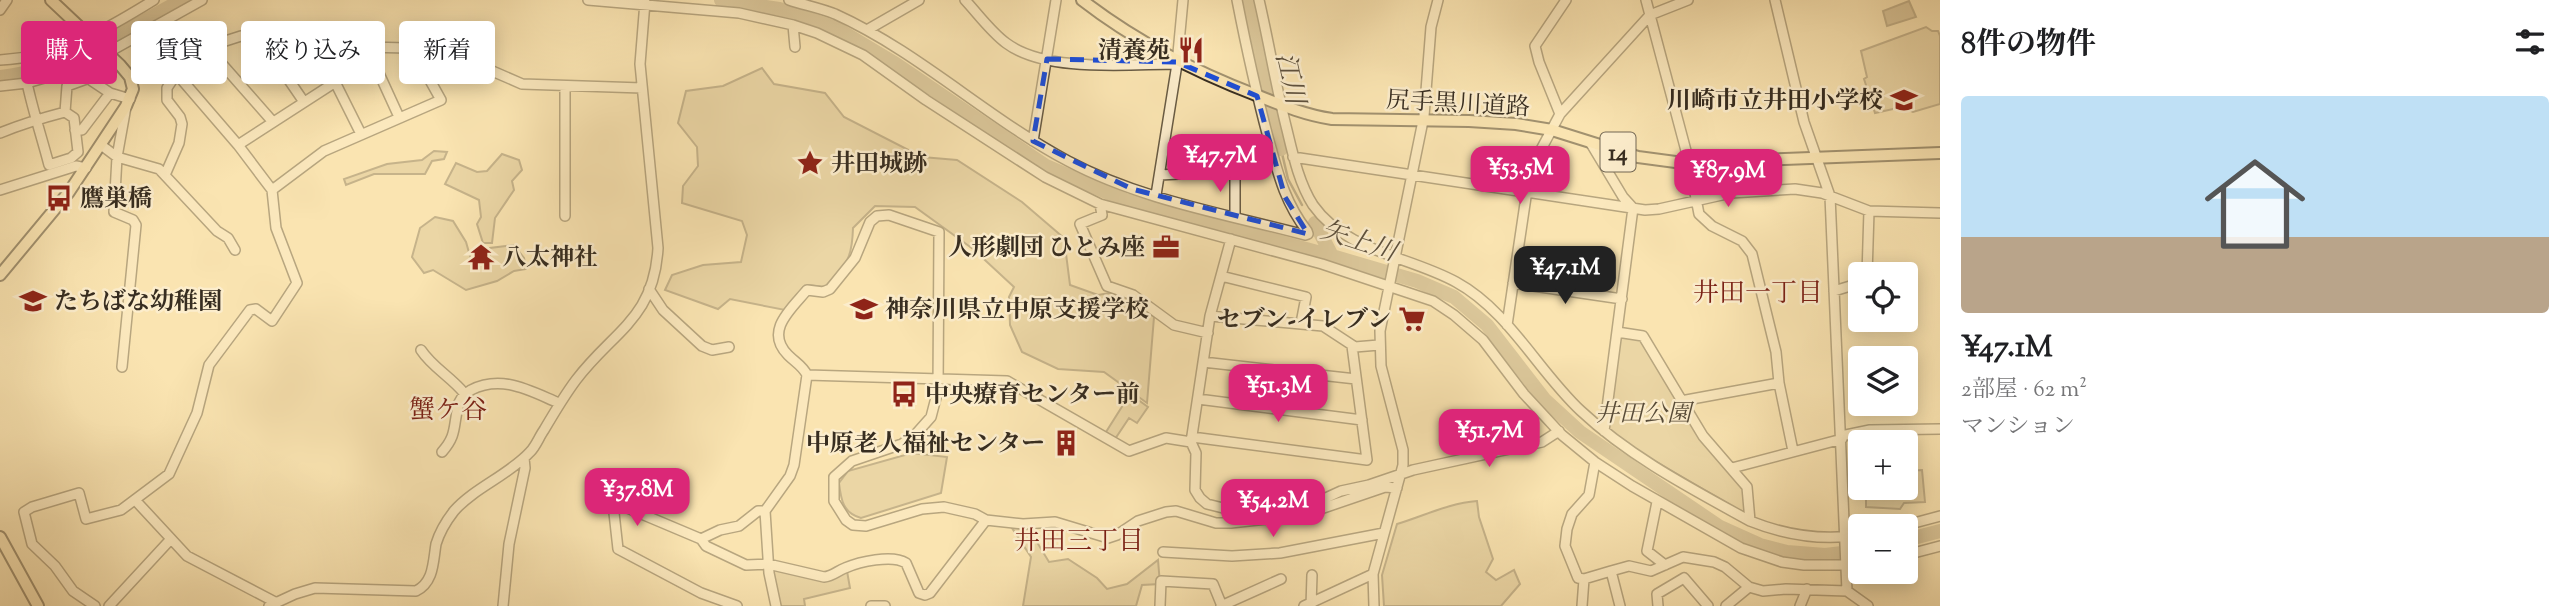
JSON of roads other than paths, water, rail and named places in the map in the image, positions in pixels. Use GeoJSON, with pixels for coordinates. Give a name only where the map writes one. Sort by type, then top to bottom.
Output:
{"type":"FeatureCollection","features":[{"type":"Feature","properties":{"kind":"main road"},"geometry":{"type":"LineString","coordinates":[[51,0],[72,21]]}},
{"type":"Feature","properties":{"kind":"main road","name":"尻手黒川道路"},"geometry":{"type":"LineString","coordinates":[[1082,0],[1143,43],[1177,61],[1280,103],[1332,119],[1423,119],[1553,127],[1640,153],[1688,160]]}},
{"type":"Feature","properties":{"kind":"main road","name":"尻手黒川道路"},"geometry":{"type":"LineString","coordinates":[[1091,0],[1177,61]]}},
{"type":"Feature","properties":{"kind":"main road"},"geometry":{"type":"LineString","coordinates":[[0,275],[50,218],[128,103],[133,85],[130,77],[117,62]]}},
{"type":"Feature","properties":{"kind":"main road","name":"尻手黒川道路"},"geometry":{"type":"LineString","coordinates":[[1553,127],[1638,157],[1688,160],[1940,150]]}},
{"type":"Feature","properties":{"kind":"main road"},"geometry":{"type":"LineString","coordinates":[[0,537],[38,606]]}},
{"type":"Feature","properties":{"kind":"street"},"geometry":{"type":"LineString","coordinates":[[0,10],[7,0]]}},
{"type":"Feature","properties":{"kind":"street"},"geometry":{"type":"LineString","coordinates":[[117,23],[154,0]]}},
{"type":"Feature","properties":{"kind":"street"},"geometry":{"type":"LineString","coordinates":[[117,48],[202,0]]}},
{"type":"Feature","properties":{"kind":"street"},"geometry":{"type":"LineString","coordinates":[[589,0],[739,13],[793,24],[863,55],[926,100],[1045,177],[1100,204],[1177,227],[1322,264],[1389,284],[1433,301],[1483,340],[1524,394],[1559,431],[1595,462],[1657,502],[1741,548],[1782,562],[1846,567]]}},
{"type":"Feature","properties":{"kind":"street"},"geometry":{"type":"LineString","coordinates":[[789,0],[832,13],[867,30],[1033,141],[1098,176],[1235,217],[1308,234],[1285,197],[1256,93],[1237,0]]}},
{"type":"Feature","properties":{"kind":"street"},"geometry":{"type":"LineString","coordinates":[[867,30],[919,0]]}},
{"type":"Feature","properties":{"kind":"street"},"geometry":{"type":"LineString","coordinates":[[965,0],[1006,43],[1028,56],[1079,64],[1177,61]]}},
{"type":"Feature","properties":{"kind":"street"},"geometry":{"type":"LineString","coordinates":[[1033,141],[1056,0]]}},
{"type":"Feature","properties":{"kind":"street"},"geometry":{"type":"LineString","coordinates":[[1156,195],[1177,61],[1183,0]]}},
{"type":"Feature","properties":{"kind":"street"},"geometry":{"type":"LineString","coordinates":[[1259,0],[1293,158],[1307,194],[1322,216],[1355,241],[1436,272],[1476,294],[1507,325],[1580,411],[1630,451],[1750,521],[1786,533],[1821,538],[1848,536]]}},
{"type":"Feature","properties":{"kind":"street"},"geometry":{"type":"LineString","coordinates":[[1374,606],[1373,574],[1400,474],[1403,450],[1385,385],[1379,345],[1382,315],[1423,119],[1431,27],[1438,0]]}},
{"type":"Feature","properties":{"kind":"street"},"geometry":{"type":"LineString","coordinates":[[1560,114],[1535,46],[1566,0]]}},
{"type":"Feature","properties":{"kind":"street"},"geometry":{"type":"LineString","coordinates":[[1646,0],[1700,216],[1742,241],[1752,254],[1776,352],[1779,383],[1793,451]]}},
{"type":"Feature","properties":{"kind":"street"},"geometry":{"type":"LineString","coordinates":[[1507,325],[1530,170],[1560,114],[1650,15],[1688,0]]}},
{"type":"Feature","properties":{"kind":"street"},"geometry":{"type":"LineString","coordinates":[[1776,0],[1804,122],[1830,197],[1847,591]]}},
{"type":"Feature","properties":{"kind":"street"},"geometry":{"type":"LineString","coordinates":[[136,501],[187,556],[272,604],[314,588],[416,591],[422,587],[428,581],[439,538],[453,512],[531,451],[559,403],[596,356],[634,319],[649,289],[658,248],[640,64],[645,3]]}},
{"type":"Feature","properties":{"kind":"street"},"geometry":{"type":"LineString","coordinates":[[793,24],[795,47]]}},
{"type":"Feature","properties":{"kind":"street"},"geometry":{"type":"LineString","coordinates":[[0,60],[21,57]]}},
{"type":"Feature","properties":{"kind":"street"},"geometry":{"type":"LineString","coordinates":[[227,70],[272,122]]}},
{"type":"Feature","properties":{"kind":"street"},"geometry":{"type":"LineString","coordinates":[[495,73],[515,82],[642,88]]}},
{"type":"Feature","properties":{"kind":"street"},"geometry":{"type":"LineString","coordinates":[[0,86],[21,84]]}},
{"type":"Feature","properties":{"kind":"street"},"geometry":{"type":"LineString","coordinates":[[0,132],[37,118],[65,112],[74,118],[78,152],[71,158],[49,165],[37,118],[27,84]]}},
{"type":"Feature","properties":{"kind":"street"},"geometry":{"type":"LineString","coordinates":[[65,112],[67,86],[72,84]]}},
{"type":"Feature","properties":{"kind":"street"},"geometry":{"type":"LineString","coordinates":[[97,84],[128,103],[117,157],[114,212],[133,220],[136,225],[121,367]]}},
{"type":"Feature","properties":{"kind":"street"},"geometry":{"type":"LineString","coordinates":[[165,175],[179,143],[181,124],[166,96],[169,84]]}},
{"type":"Feature","properties":{"kind":"street"},"geometry":{"type":"LineString","coordinates":[[95,606],[73,590],[55,566],[32,544],[24,512],[32,507],[79,494],[86,519],[121,510],[169,474],[197,413],[209,365],[218,351],[250,310],[256,309],[272,321],[297,283],[276,228],[272,190],[238,145],[185,84]]}},
{"type":"Feature","properties":{"kind":"street"},"geometry":{"type":"LineString","coordinates":[[291,84],[304,103]]}},
{"type":"Feature","properties":{"kind":"street"},"geometry":{"type":"LineString","coordinates":[[238,145],[332,84]]}},
{"type":"Feature","properties":{"kind":"street"},"geometry":{"type":"LineString","coordinates":[[335,84],[361,134]]}},
{"type":"Feature","properties":{"kind":"street"},"geometry":{"type":"LineString","coordinates":[[384,84],[399,117]]}},
{"type":"Feature","properties":{"kind":"street"},"geometry":{"type":"LineString","coordinates":[[272,190],[324,151],[441,100],[432,84]]}},
{"type":"Feature","properties":{"kind":"street"},"geometry":{"type":"LineString","coordinates":[[565,86],[565,216]]}},
{"type":"Feature","properties":{"kind":"street"},"geometry":{"type":"LineString","coordinates":[[75,130],[82,130],[110,93]]}},
{"type":"Feature","properties":{"kind":"street"},"geometry":{"type":"LineString","coordinates":[[1590,142],[1623,197],[1633,208],[1604,431]]}},
{"type":"Feature","properties":{"kind":"street"},"geometry":{"type":"LineString","coordinates":[[101,145],[117,157],[159,169],[217,231],[228,237],[236,250]]}},
{"type":"Feature","properties":{"kind":"street"},"geometry":{"type":"LineString","coordinates":[[1235,217],[1235,151],[1272,151]]}},
{"type":"Feature","properties":{"kind":"street"},"geometry":{"type":"LineString","coordinates":[[1293,158],[1633,208],[1659,209],[1731,193],[1810,190],[1869,211],[1940,213]]}},
{"type":"Feature","properties":{"kind":"street"},"geometry":{"type":"LineString","coordinates":[[0,190],[76,166],[86,168]]}},
{"type":"Feature","properties":{"kind":"street"},"geometry":{"type":"LineString","coordinates":[[1160,175],[1234,172]]}},
{"type":"Feature","properties":{"kind":"street"},"geometry":{"type":"LineString","coordinates":[[1100,204],[1102,215],[1080,225],[1107,286],[1133,295],[1174,325],[1208,333]]}},
{"type":"Feature","properties":{"kind":"street"},"geometry":{"type":"LineString","coordinates":[[1867,262],[1869,211]]}},
{"type":"Feature","properties":{"kind":"street"},"geometry":{"type":"LineString","coordinates":[[776,606],[768,564],[765,511],[790,476],[794,465],[807,375],[804,368],[790,357],[781,344],[778,335],[779,322],[807,290],[823,292],[830,289],[855,258],[870,222],[877,216],[886,215],[939,232],[938,390],[932,417],[924,426],[902,444],[852,461],[834,477],[834,501],[840,513],[853,525],[866,526],[922,509],[944,507],[975,514],[986,520],[1023,524],[1055,522],[1108,538],[1138,521],[1166,512],[1177,511],[1216,523],[1231,523],[1303,515],[1385,487],[1396,488]]}},
{"type":"Feature","properties":{"kind":"street"},"geometry":{"type":"LineString","coordinates":[[1231,239],[1210,316],[1191,440],[1196,453],[1195,490],[1207,504],[1231,510],[1254,511],[1304,508],[1341,491],[1369,485],[1423,467],[1542,442],[1559,431]]}},
{"type":"Feature","properties":{"kind":"street"},"geometry":{"type":"LineString","coordinates":[[1221,276],[1306,297],[1301,323]]}},
{"type":"Feature","properties":{"kind":"street"},"geometry":{"type":"LineString","coordinates":[[1513,283],[1622,299]]}},
{"type":"Feature","properties":{"kind":"street"},"geometry":{"type":"LineString","coordinates":[[1834,291],[1848,287]]}},
{"type":"Feature","properties":{"kind":"street"},"geometry":{"type":"LineString","coordinates":[[649,289],[663,310],[702,346],[712,350],[729,347]]}},
{"type":"Feature","properties":{"kind":"street"},"geometry":{"type":"LineString","coordinates":[[1210,316],[1322,326],[1355,347],[1379,345]]}},
{"type":"Feature","properties":{"kind":"street"},"geometry":{"type":"LineString","coordinates":[[1617,332],[1643,337],[1703,436],[1747,486],[1750,521]]}},
{"type":"Feature","properties":{"kind":"street"},"geometry":{"type":"LineString","coordinates":[[807,375],[1007,382],[1129,451],[1166,438],[1367,460],[1352,345]]}},
{"type":"Feature","properties":{"kind":"street"},"geometry":{"type":"LineString","coordinates":[[421,350],[427,359],[453,380],[464,393]]}},
{"type":"Feature","properties":{"kind":"street"},"geometry":{"type":"LineString","coordinates":[[1203,362],[1356,379]]}},
{"type":"Feature","properties":{"kind":"street"},"geometry":{"type":"LineString","coordinates":[[442,452],[454,436],[458,404],[464,393],[479,386],[500,382],[532,391],[559,403]]}},
{"type":"Feature","properties":{"kind":"street"},"geometry":{"type":"LineString","coordinates":[[1681,401],[1779,383]]}},
{"type":"Feature","properties":{"kind":"street"},"geometry":{"type":"LineString","coordinates":[[1198,399],[1362,420]]}},
{"type":"Feature","properties":{"kind":"street"},"geometry":{"type":"LineString","coordinates":[[1732,468],[1870,430],[1940,429]]}},
{"type":"Feature","properties":{"kind":"street"},"geometry":{"type":"LineString","coordinates":[[503,606],[509,544],[525,468],[524,458]]}},
{"type":"Feature","properties":{"kind":"street"},"geometry":{"type":"LineString","coordinates":[[1595,462],[1589,495],[1572,514],[1567,529],[1565,546],[1578,578],[1584,579],[1629,566],[1651,571],[1684,557],[1714,562],[1725,567],[1749,587],[1763,591],[1847,591],[1868,606]]}},
{"type":"Feature","properties":{"kind":"street"},"geometry":{"type":"LineString","coordinates":[[1657,502],[1647,551],[1665,565]]}},
{"type":"Feature","properties":{"kind":"street"},"geometry":{"type":"LineString","coordinates":[[737,606],[701,593],[618,549],[614,513],[618,503],[701,539],[706,546],[746,565],[768,564],[824,577],[844,568],[897,559],[906,562],[919,593],[925,595],[930,593],[986,520]]}},
{"type":"Feature","properties":{"kind":"street"},"geometry":{"type":"LineString","coordinates":[[701,539],[720,530],[739,526],[758,511],[765,511]]}},
{"type":"Feature","properties":{"kind":"street"},"geometry":{"type":"LineString","coordinates":[[1918,522],[1940,516]]}},
{"type":"Feature","properties":{"kind":"street"},"geometry":{"type":"LineString","coordinates":[[1163,552],[1232,556],[1280,553],[1384,533]]}},
{"type":"Feature","properties":{"kind":"street"},"geometry":{"type":"LineString","coordinates":[[109,606],[170,540]]}},
{"type":"Feature","properties":{"kind":"street"},"geometry":{"type":"LineString","coordinates":[[1918,552],[1940,546]]}},
{"type":"Feature","properties":{"kind":"street"},"geometry":{"type":"LineString","coordinates":[[1611,571],[1620,606]]}},
{"type":"Feature","properties":{"kind":"street"},"geometry":{"type":"LineString","coordinates":[[1309,605],[1373,574]]}},
{"type":"Feature","properties":{"kind":"street"},"geometry":{"type":"LineString","coordinates":[[1309,605],[1312,575]]}},
{"type":"Feature","properties":{"kind":"street"},"geometry":{"type":"LineString","coordinates":[[1658,606],[1657,594],[1684,578],[1709,606]]}},
{"type":"Feature","properties":{"kind":"street"},"geometry":{"type":"LineString","coordinates":[[1160,606],[1161,581],[1213,584],[1222,606],[1281,579]]}},
{"type":"Feature","properties":{"kind":"street"},"geometry":{"type":"LineString","coordinates":[[1583,606],[1584,579]]}},
{"type":"Feature","properties":{"kind":"street"},"geometry":{"type":"LineString","coordinates":[[1726,606],[1749,587]]}},
{"type":"Feature","properties":{"kind":"street"},"geometry":{"type":"LineString","coordinates":[[1800,606],[1807,589]]}},
{"type":"Feature","properties":{"kind":"street"},"geometry":{"type":"LineString","coordinates":[[871,606],[885,606]]}},
{"type":"Feature","properties":{"kind":"waterway","name":"矢上川"},"geometry":{"type":"LineString","coordinates":[[0,77],[25,73],[72,58],[182,0]]}},
{"type":"Feature","properties":{"kind":"waterway","name":"矢上川"},"geometry":{"type":"LineString","coordinates":[[721,0],[779,9],[836,28],[896,64],[1046,166],[1125,200],[1417,281],[1454,297],[1487,325],[1545,400],[1580,432],[1720,527],[1760,545],[1787,552],[1825,555],[1848,552]]}},
{"type":"Feature","properties":{"kind":"waterway","name":"江川"},"geometry":{"type":"LineString","coordinates":[[1248,0],[1281,149]]}},
{"type":"Feature","properties":{"kind":"waterway","name":"江川"},"geometry":{"type":"LineString","coordinates":[[1281,149],[1288,179],[1302,205]]}},
{"type":"Feature","properties":{"kind":"waterway","name":"江川"},"geometry":{"type":"LineString","coordinates":[[1315,223],[1332,256]]}},
{"type":"Feature","properties":{"kind":"waterway","name":"矢上川"},"geometry":{"type":"LineString","coordinates":[[1918,537],[1940,531]]}},
{"type":"Feature","properties":{"kind":"place","name":"清養苑"},"geometry":{"type":"Point","coordinates":[1191,50]}},
{"type":"Feature","properties":{"kind":"place","name":"川崎市立井田小学校"},"geometry":{"type":"Point","coordinates":[1904,100]}},
{"type":"Feature","properties":{"kind":"place","name":"井田城跡"},"geometry":{"type":"Point","coordinates":[810,163]}},
{"type":"Feature","properties":{"kind":"place","name":"鷹巣橋"},"geometry":{"type":"Point","coordinates":[59,198]}},
{"type":"Feature","properties":{"kind":"place","name":"人形劇団 ひとみ座"},"geometry":{"type":"Point","coordinates":[1166,247]}},
{"type":"Feature","properties":{"kind":"place","name":"八太神社"},"geometry":{"type":"Point","coordinates":[481,257]}},
{"type":"Feature","properties":{"kind":"place","name":"たちばな幼稚園"},"geometry":{"type":"Point","coordinates":[33,301]}},
{"type":"Feature","properties":{"kind":"place","name":"神奈川県立中原支援学校"},"geometry":{"type":"Point","coordinates":[864,309]}},
{"type":"Feature","properties":{"kind":"place","name":"セブン-イレブン"},"geometry":{"type":"Point","coordinates":[1412,319]}},
{"type":"Feature","properties":{"kind":"place","name":"中央療育センター前"},"geometry":{"type":"Point","coordinates":[904,394]}},
{"type":"Feature","properties":{"kind":"place","name":"中原老人福祉センター"},"geometry":{"type":"Point","coordinates":[1066,443]}},
{"type":"Feature","properties":{"kind":"district","name":"井田一丁目"},"geometry":{"type":"Point","coordinates":[1758,292]}},
{"type":"Feature","properties":{"kind":"district","name":"蟹ケ谷"},"geometry":{"type":"Point","coordinates":[448,409]}},
{"type":"Feature","properties":{"kind":"district","name":"井田三丁目"},"geometry":{"type":"Point","coordinates":[1079,540]}},
{"type":"Feature","properties":{"kind":"park label","name":"井田公園"},"geometry":{"type":"Point","coordinates":[1643,413]}}]}
